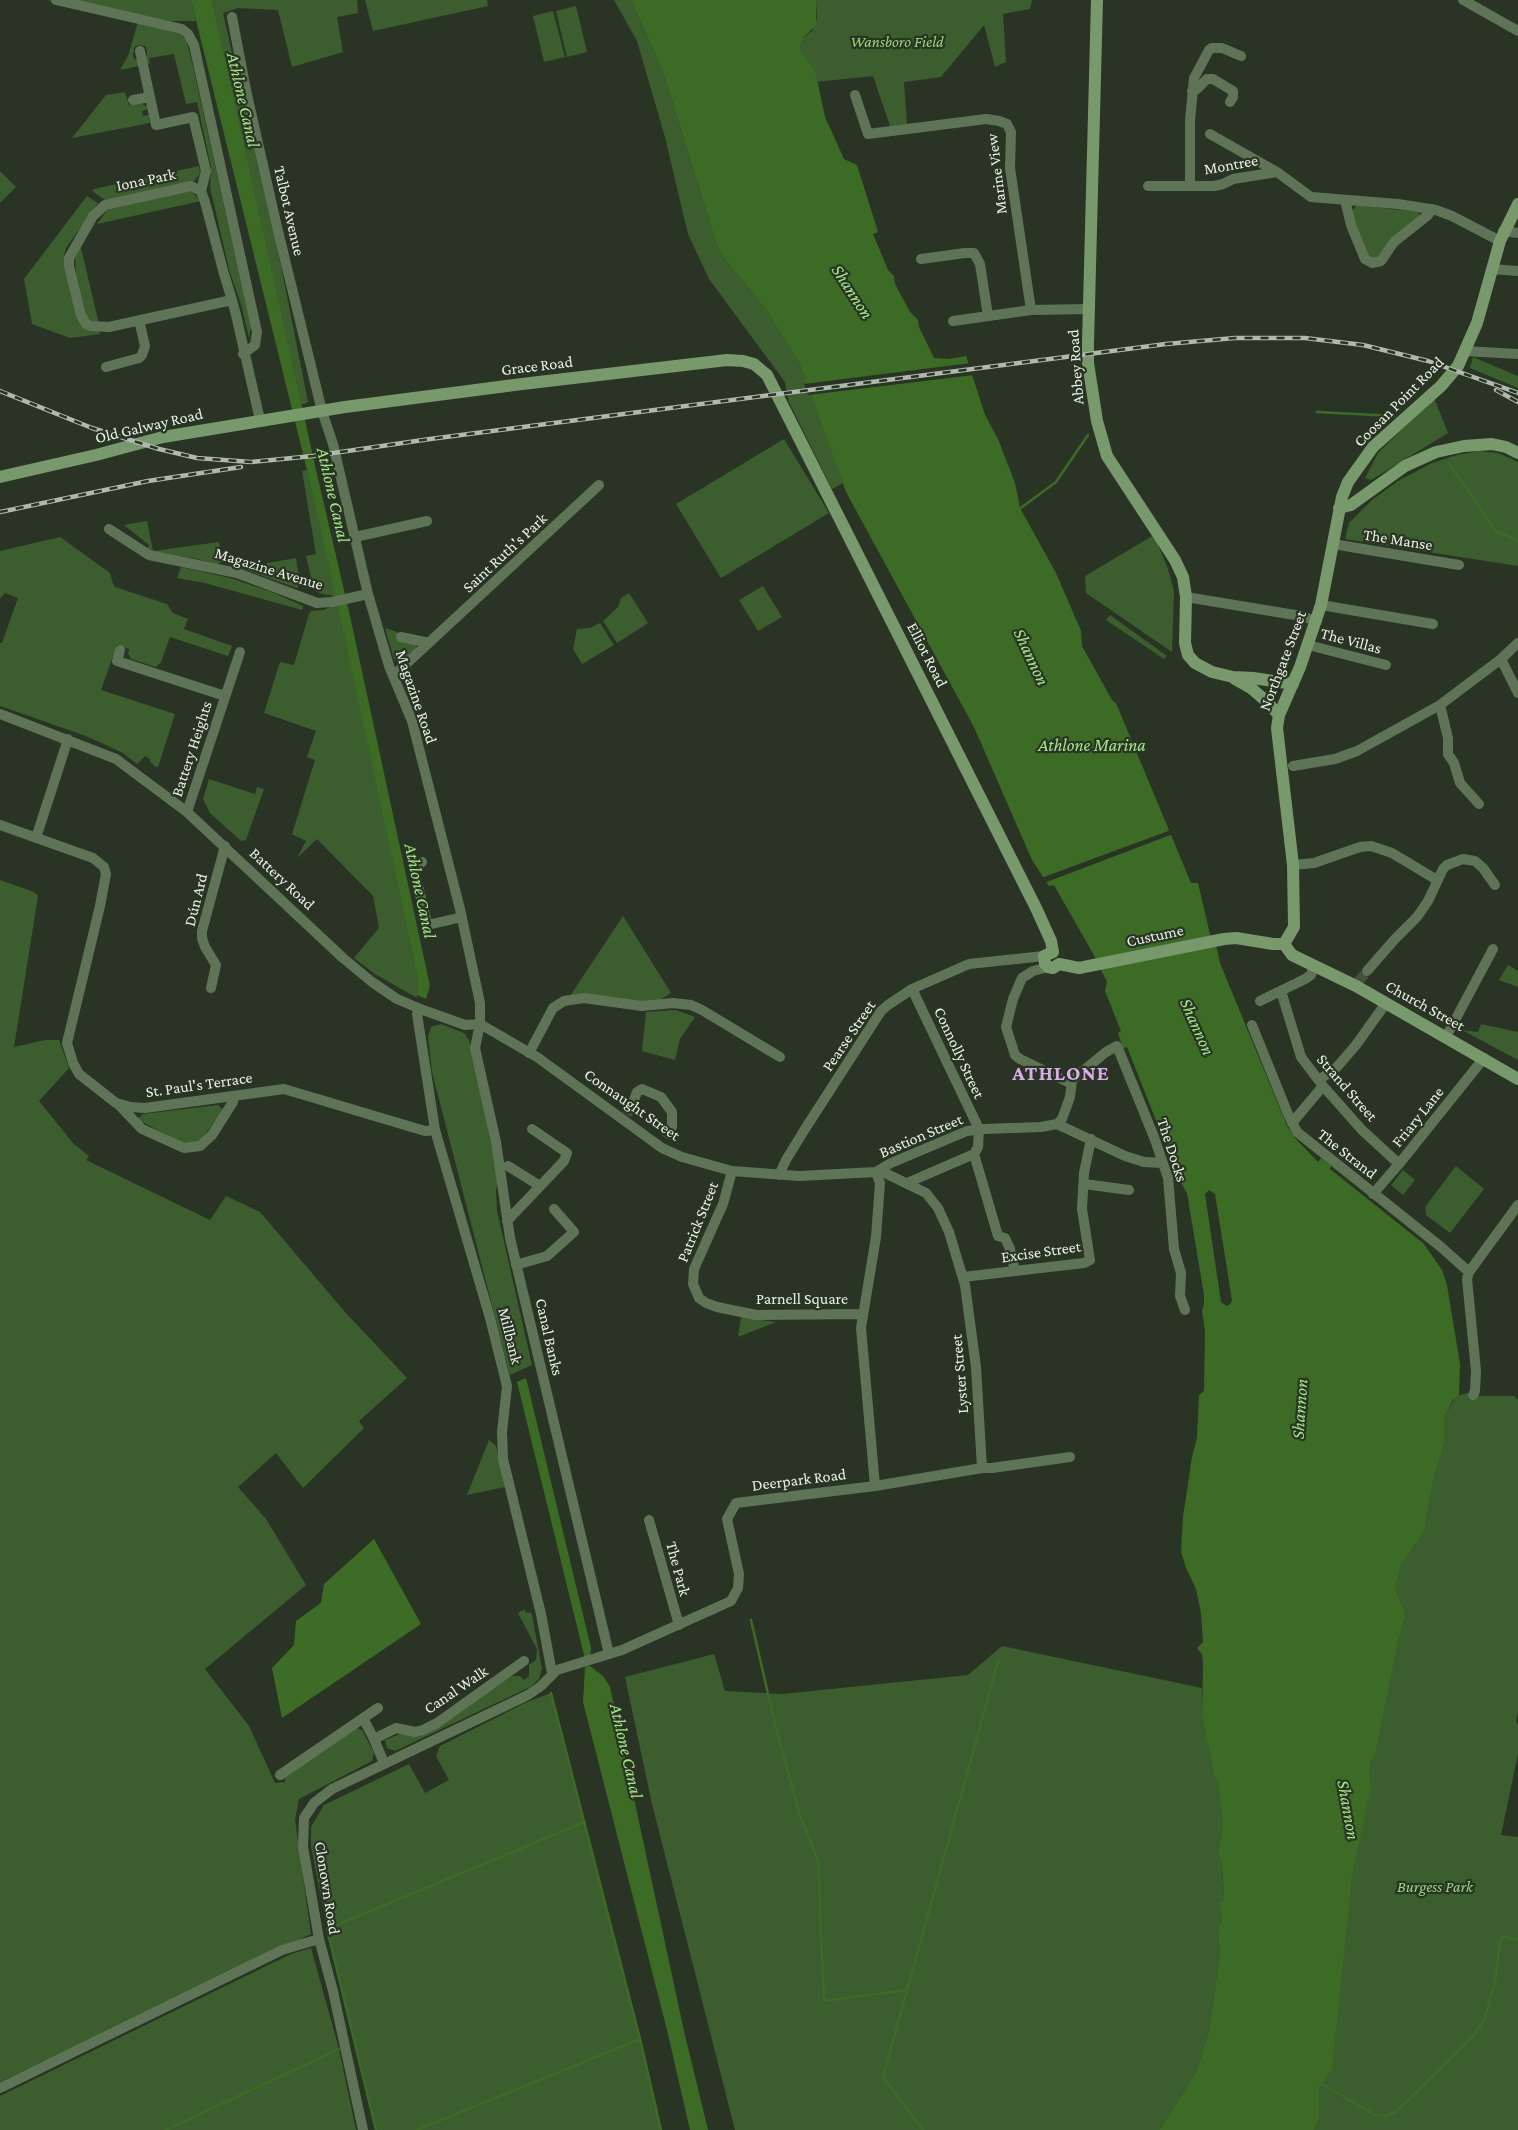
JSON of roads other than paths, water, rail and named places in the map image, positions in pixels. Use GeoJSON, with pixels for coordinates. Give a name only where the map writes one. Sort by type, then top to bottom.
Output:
{"type":"FeatureCollection","features":[{"type":"Feature","properties":{"kind":"main road","name":"Abbey Road"},"geometry":{"type":"LineString","coordinates":[[1097,0],[1088,362],[1097,421],[1107,456],[1176,560],[1183,577],[1186,597],[1185,643],[1188,655],[1201,667],[1233,677],[1251,688],[1279,715]]}},
{"type":"Feature","properties":{"kind":"main road","name":"Coosan Point Road"},"geometry":{"type":"LineString","coordinates":[[1340,508],[1348,482],[1373,447],[1441,386],[1458,367],[1477,323],[1501,236],[1518,204]]}},
{"type":"Feature","properties":{"kind":"main road","name":"Grace Road"},"geometry":{"type":"LineString","coordinates":[[307,413],[522,384],[727,360],[754,364],[767,375]]}},
{"type":"Feature","properties":{"kind":"main road","name":"Elliot Road"},"geometry":{"type":"LineString","coordinates":[[767,375],[1036,908],[1051,941],[1051,960]]}},
{"type":"Feature","properties":{"kind":"main road","name":"Old Galway Road"},"geometry":{"type":"LineString","coordinates":[[0,476],[96,455],[163,437],[307,413]]}},
{"type":"Feature","properties":{"kind":"main road"},"geometry":{"type":"LineString","coordinates":[[1340,508],[1351,505],[1405,466],[1436,452],[1464,446],[1492,444],[1506,447],[1518,454]]}},
{"type":"Feature","properties":{"kind":"main road","name":"Northgate Street"},"geometry":{"type":"LineString","coordinates":[[1284,944],[1294,927],[1293,865],[1277,741],[1279,715],[1317,621],[1340,508]]}},
{"type":"Feature","properties":{"kind":"main road","name":"Abbey Road"},"geometry":{"type":"LineString","coordinates":[[1233,677],[1293,684]]}},
{"type":"Feature","properties":{"kind":"main road","name":"Custume"},"geometry":{"type":"LineString","coordinates":[[1051,960],[1079,968],[1224,939],[1236,938],[1284,944]]}},
{"type":"Feature","properties":{"kind":"main road","name":"Church Street"},"geometry":{"type":"LineString","coordinates":[[1284,944],[1292,955],[1357,984],[1430,1030],[1484,1058],[1518,1079]]}},
{"type":"Feature","properties":{"kind":"street"},"geometry":{"type":"LineString","coordinates":[[56,0],[182,30],[188,34],[194,45],[257,332],[254,345],[243,354]]}},
{"type":"Feature","properties":{"kind":"street"},"geometry":{"type":"LineString","coordinates":[[1463,0],[1518,31]]}},
{"type":"Feature","properties":{"kind":"street","name":"Talbot Avenue"},"geometry":{"type":"LineString","coordinates":[[232,17],[246,90],[277,227],[322,410]]}},
{"type":"Feature","properties":{"kind":"street","name":"Montree"},"geometry":{"type":"LineString","coordinates":[[1190,186],[1191,104],[1194,78],[1208,50],[1222,48],[1241,56]]}},
{"type":"Feature","properties":{"kind":"street"},"geometry":{"type":"LineString","coordinates":[[140,51],[156,125],[192,112],[206,171],[201,191],[232,300],[243,354],[260,420]]}},
{"type":"Feature","properties":{"kind":"street"},"geometry":{"type":"LineString","coordinates":[[1192,91],[1197,89],[1207,79],[1213,79],[1233,91],[1230,102]]}},
{"type":"Feature","properties":{"kind":"street","name":"Marine View"},"geometry":{"type":"LineString","coordinates":[[855,95],[868,134],[986,120],[999,120],[1007,124],[1011,132],[1010,168],[1031,310]]}},
{"type":"Feature","properties":{"kind":"street"},"geometry":{"type":"LineString","coordinates":[[133,100],[150,97]]}},
{"type":"Feature","properties":{"kind":"street","name":"Montree"},"geometry":{"type":"LineString","coordinates":[[1210,134],[1277,172],[1311,197],[1432,209],[1501,236]]}},
{"type":"Feature","properties":{"kind":"street","name":"Montree"},"geometry":{"type":"LineString","coordinates":[[1148,186],[1220,185],[1233,179],[1277,172]]}},
{"type":"Feature","properties":{"kind":"street","name":"Iona Park"},"geometry":{"type":"LineString","coordinates":[[201,191],[191,186],[104,205],[93,216],[76,245],[70,258],[69,266],[81,315],[86,324],[108,327],[232,300]]}},
{"type":"Feature","properties":{"kind":"street"},"geometry":{"type":"LineString","coordinates":[[1346,200],[1351,225],[1365,259],[1372,263],[1381,261],[1394,242],[1422,220],[1432,209]]}},
{"type":"Feature","properties":{"kind":"street"},"geometry":{"type":"LineString","coordinates":[[1501,236],[1518,233]]}},
{"type":"Feature","properties":{"kind":"street"},"geometry":{"type":"LineString","coordinates":[[921,259],[974,253],[980,264],[988,316]]}},
{"type":"Feature","properties":{"kind":"street"},"geometry":{"type":"LineString","coordinates":[[1492,269],[1518,271]]}},
{"type":"Feature","properties":{"kind":"street"},"geometry":{"type":"LineString","coordinates":[[953,321],[1031,310],[1089,309]]}},
{"type":"Feature","properties":{"kind":"street"},"geometry":{"type":"LineString","coordinates":[[106,367],[139,358],[145,352],[139,320]]}},
{"type":"Feature","properties":{"kind":"street"},"geometry":{"type":"LineString","coordinates":[[1465,351],[1518,354]]}},
{"type":"Feature","properties":{"kind":"street","name":"Magazine Road"},"geometry":{"type":"LineString","coordinates":[[322,410],[333,444],[377,629],[393,676],[412,721],[462,918],[480,1004],[480,1024]]}},
{"type":"Feature","properties":{"kind":"street","name":"Saint Ruth's Park"},"geometry":{"type":"LineString","coordinates":[[393,676],[599,485]]}},
{"type":"Feature","properties":{"kind":"street"},"geometry":{"type":"LineString","coordinates":[[355,537],[427,521]]}},
{"type":"Feature","properties":{"kind":"street","name":"Magazine Avenue"},"geometry":{"type":"LineString","coordinates":[[109,528],[145,554],[191,562],[249,576],[318,602],[332,602],[368,594]]}},
{"type":"Feature","properties":{"kind":"street","name":"The Manse"},"geometry":{"type":"LineString","coordinates":[[1333,544],[1459,565]]}},
{"type":"Feature","properties":{"kind":"street"},"geometry":{"type":"LineString","coordinates":[[1186,597],[1301,616],[1317,621]]}},
{"type":"Feature","properties":{"kind":"street"},"geometry":{"type":"LineString","coordinates":[[1321,605],[1433,624]]}},
{"type":"Feature","properties":{"kind":"street"},"geometry":{"type":"LineString","coordinates":[[402,637],[429,643]]}},
{"type":"Feature","properties":{"kind":"street"},"geometry":{"type":"LineString","coordinates":[[1292,766],[1335,759],[1368,744],[1440,705],[1501,659],[1518,643]]}},
{"type":"Feature","properties":{"kind":"street","name":"The Villas"},"geometry":{"type":"LineString","coordinates":[[1308,645],[1386,665]]}},
{"type":"Feature","properties":{"kind":"street","name":"Battery Heights"},"geometry":{"type":"LineString","coordinates":[[120,650],[117,662],[225,696]]}},
{"type":"Feature","properties":{"kind":"street","name":"Battery Heights"},"geometry":{"type":"LineString","coordinates":[[186,812],[240,652]]}},
{"type":"Feature","properties":{"kind":"street"},"geometry":{"type":"LineString","coordinates":[[1501,659],[1518,693]]}},
{"type":"Feature","properties":{"kind":"street"},"geometry":{"type":"LineString","coordinates":[[1440,705],[1448,738],[1448,754],[1454,763],[1460,783],[1479,804]]}},
{"type":"Feature","properties":{"kind":"street","name":"Battery Road"},"geometry":{"type":"LineString","coordinates":[[0,714],[116,759],[186,812],[225,846],[357,971],[397,999],[421,1010],[465,1025],[480,1024]]}},
{"type":"Feature","properties":{"kind":"street"},"geometry":{"type":"LineString","coordinates":[[0,825],[36,838],[68,739]]}},
{"type":"Feature","properties":{"kind":"street","name":"St. Paul's Terrace"},"geometry":{"type":"LineString","coordinates":[[36,838],[97,860],[105,870],[100,906],[67,1043],[73,1063],[79,1074],[116,1103],[146,1108],[284,1089],[425,1131],[435,1130]]}},
{"type":"Feature","properties":{"kind":"street","name":"Dún Ard"},"geometry":{"type":"LineString","coordinates":[[211,988],[216,965],[203,941],[202,931],[225,846]]}},
{"type":"Feature","properties":{"kind":"street"},"geometry":{"type":"LineString","coordinates":[[1293,865],[1314,863],[1357,848],[1371,846],[1392,853],[1437,880]]}},
{"type":"Feature","properties":{"kind":"street"},"geometry":{"type":"LineString","coordinates":[[1367,971],[1417,917],[1428,901],[1443,869],[1448,865],[1454,861],[1476,860],[1495,885]]}},
{"type":"Feature","properties":{"kind":"street"},"geometry":{"type":"LineString","coordinates":[[422,862],[416,868],[415,874],[427,923],[432,924],[462,918]]}},
{"type":"Feature","properties":{"kind":"street"},"geometry":{"type":"LineString","coordinates":[[1446,1037],[1492,949]]}},
{"type":"Feature","properties":{"kind":"street"},"geometry":{"type":"LineString","coordinates":[[1051,960],[1022,978],[1013,999],[1006,1028],[1015,1055],[1070,1083],[1070,1097],[1062,1119],[1057,1124],[1125,1156],[1144,1162],[1162,1163]]}},
{"type":"Feature","properties":{"kind":"street","name":"Pearse Street"},"geometry":{"type":"LineString","coordinates":[[779,1175],[786,1160],[881,1011],[898,997],[912,989],[973,963],[1051,960]]}},
{"type":"Feature","properties":{"kind":"street"},"geometry":{"type":"LineString","coordinates":[[1260,1001],[1305,979],[1310,975],[1314,966]]}},
{"type":"Feature","properties":{"kind":"street","name":"Connolly Street"},"geometry":{"type":"LineString","coordinates":[[912,989],[979,1129]]}},
{"type":"Feature","properties":{"kind":"street","name":"Strand Street"},"geometry":{"type":"LineString","coordinates":[[1281,991],[1301,1057],[1362,1130],[1399,1164]]}},
{"type":"Feature","properties":{"kind":"street"},"geometry":{"type":"LineString","coordinates":[[529,1053],[553,1008],[564,1001],[584,998],[642,1006],[673,1003],[691,1005],[780,1057]]}},
{"type":"Feature","properties":{"kind":"street"},"geometry":{"type":"LineString","coordinates":[[1292,1123],[1321,1083],[1356,1045],[1386,1003]]}},
{"type":"Feature","properties":{"kind":"street","name":"Millbank"},"geometry":{"type":"LineString","coordinates":[[421,1010],[417,1014],[435,1130],[492,1325],[507,1386],[502,1432],[503,1459],[552,1673]]}},
{"type":"Feature","properties":{"kind":"street","name":"Connaught Street"},"geometry":{"type":"LineString","coordinates":[[480,1024],[529,1053],[663,1142],[682,1157],[732,1171],[779,1175],[822,1176],[877,1171]]}},
{"type":"Feature","properties":{"kind":"street","name":"Canal Banks"},"geometry":{"type":"LineString","coordinates":[[480,1024],[475,1048],[496,1142],[507,1221],[605,1655]]}},
{"type":"Feature","properties":{"kind":"street","name":"The Strand"},"geometry":{"type":"LineString","coordinates":[[1252,1025],[1292,1123],[1303,1139],[1469,1272]]}},
{"type":"Feature","properties":{"kind":"street","name":"The Docks"},"geometry":{"type":"LineString","coordinates":[[1070,1083],[1098,1058],[1117,1046],[1154,1136],[1168,1178],[1174,1249],[1181,1273],[1180,1296],[1185,1310]]}},
{"type":"Feature","properties":{"kind":"street","name":"Friary Lane"},"geometry":{"type":"LineString","coordinates":[[1373,1194],[1484,1058]]}},
{"type":"Feature","properties":{"kind":"street"},"geometry":{"type":"LineString","coordinates":[[634,1100],[637,1092],[642,1090],[661,1097],[672,1112],[672,1127]]}},
{"type":"Feature","properties":{"kind":"street"},"geometry":{"type":"LineString","coordinates":[[116,1103],[142,1129],[184,1148],[200,1146],[212,1135],[233,1102],[232,1097]]}},
{"type":"Feature","properties":{"kind":"street","name":"Bastion Street"},"geometry":{"type":"LineString","coordinates":[[877,1171],[961,1134],[979,1129],[1018,1129],[1057,1124]]}},
{"type":"Feature","properties":{"kind":"street"},"geometry":{"type":"LineString","coordinates":[[507,1221],[564,1161],[568,1153],[532,1128]]}},
{"type":"Feature","properties":{"kind":"street"},"geometry":{"type":"LineString","coordinates":[[908,1183],[974,1154],[978,1147],[979,1129]]}},
{"type":"Feature","properties":{"kind":"street","name":"Excise Street"},"geometry":{"type":"LineString","coordinates":[[963,1277],[1084,1263],[1090,1260],[1082,1209],[1091,1139]]}},
{"type":"Feature","properties":{"kind":"street"},"geometry":{"type":"LineString","coordinates":[[974,1154],[998,1236],[1005,1238],[1015,1271]]}},
{"type":"Feature","properties":{"kind":"street"},"geometry":{"type":"LineString","coordinates":[[508,1166],[540,1186]]}},
{"type":"Feature","properties":{"kind":"street","name":"Patrick Street"},"geometry":{"type":"LineString","coordinates":[[693,1284],[694,1269],[723,1204],[732,1171]]}},
{"type":"Feature","properties":{"kind":"street","name":"Lyster Street"},"geometry":{"type":"LineString","coordinates":[[877,1171],[908,1183],[926,1193],[938,1208],[949,1232],[963,1277],[976,1367],[982,1468]]}},
{"type":"Feature","properties":{"kind":"street","name":"Parnell Square"},"geometry":{"type":"LineString","coordinates":[[875,1486],[861,1328],[872,1266],[879,1205],[880,1184],[877,1171]]}},
{"type":"Feature","properties":{"kind":"street"},"geometry":{"type":"LineString","coordinates":[[1084,1184],[1129,1190]]}},
{"type":"Feature","properties":{"kind":"street"},"geometry":{"type":"LineString","coordinates":[[1473,1394],[1475,1391],[1476,1371],[1467,1279],[1469,1272],[1518,1205]]}},
{"type":"Feature","properties":{"kind":"street"},"geometry":{"type":"LineString","coordinates":[[516,1265],[547,1256],[574,1232],[554,1209]]}},
{"type":"Feature","properties":{"kind":"street","name":"Parnell Square"},"geometry":{"type":"LineString","coordinates":[[693,1284],[697,1295],[702,1301],[742,1313],[770,1316],[863,1314]]}},
{"type":"Feature","properties":{"kind":"street","name":"Deerpark Road"},"geometry":{"type":"LineString","coordinates":[[552,1673],[561,1668],[605,1655],[679,1625],[731,1601],[738,1588],[739,1574],[727,1519],[736,1503],[875,1486],[982,1468],[1070,1458]]}},
{"type":"Feature","properties":{"kind":"street","name":"The Park"},"geometry":{"type":"LineString","coordinates":[[649,1520],[679,1625]]}},
{"type":"Feature","properties":{"kind":"street","name":"Canal Walk"},"geometry":{"type":"LineString","coordinates":[[374,1739],[396,1728],[415,1732],[430,1727],[524,1661]]}},
{"type":"Feature","properties":{"kind":"street","name":"Clonown Road"},"geometry":{"type":"LineString","coordinates":[[363,2130],[333,1991],[319,1939],[302,1846],[304,1818],[314,1803],[332,1788],[528,1695],[546,1682],[552,1673]]}},
{"type":"Feature","properties":{"kind":"street"},"geometry":{"type":"LineString","coordinates":[[280,1775],[378,1708]]}},
{"type":"Feature","properties":{"kind":"street"},"geometry":{"type":"LineString","coordinates":[[363,1718],[384,1763]]}},
{"type":"Feature","properties":{"kind":"street"},"geometry":{"type":"LineString","coordinates":[[0,2088],[282,1950],[319,1939]]}},
{"type":"Feature","properties":{"kind":"water"},"geometry":{"type":"Polygon","coordinates":[[[191,0],[212,0],[350,616],[430,986],[426,999],[417,995],[418,980],[307,470],[191,0]]]}},
{"type":"Feature","properties":{"kind":"water"},"geometry":{"type":"Polygon","coordinates":[[[631,0],[816,0],[816,25],[803,38],[800,49],[815,70],[825,117],[844,159],[857,165],[878,232],[873,234],[888,270],[894,276],[895,284],[910,312],[918,320],[919,327],[934,358],[949,359],[966,356],[985,415],[998,439],[1015,483],[1020,508],[1056,573],[1081,631],[1082,646],[1112,700],[1116,703],[1191,883],[1198,883],[1210,934],[1217,949],[1220,963],[1287,1126],[1294,1137],[1318,1162],[1321,1158],[1331,1166],[1330,1169],[1424,1244],[1442,1270],[1447,1285],[1460,1364],[1459,1395],[1453,1400],[1444,1418],[1444,1444],[1434,1479],[1424,1532],[1401,1566],[1395,1589],[1406,1613],[1376,1753],[1371,1762],[1369,1774],[1371,1787],[1352,1877],[1332,2069],[1319,2089],[1319,2118],[1314,2130],[1159,2130],[1196,2072],[1209,2030],[1220,1952],[1218,1934],[1222,1921],[1220,1903],[1224,1898],[1222,1863],[1218,1853],[1223,1824],[1217,1780],[1212,1774],[1213,1770],[1202,1718],[1203,1665],[1202,1654],[1197,1648],[1203,1642],[1201,1613],[1196,1589],[1181,1552],[1183,1517],[1192,1457],[1197,1438],[1199,1395],[1204,1391],[1205,1331],[1202,1311],[1204,1295],[1187,1193],[1180,1181],[1127,1047],[1123,1048],[1118,1033],[1121,1031],[1105,991],[1107,982],[1095,957],[1054,885],[1049,886],[1032,860],[974,727],[846,492],[800,365],[767,311],[719,252],[663,72],[631,0]]]}},
{"type":"Feature","properties":{"kind":"water"},"geometry":{"type":"Polygon","coordinates":[[[526,1378],[591,1648],[590,1657],[585,1659],[517,1382],[526,1378]]]}},
{"type":"Feature","properties":{"kind":"water"},"geometry":{"type":"Polygon","coordinates":[[[590,1666],[603,1676],[610,1687],[684,2031],[708,2130],[690,2130],[667,2030],[583,1702],[585,1667],[590,1666]]]}},
{"type":"Feature","properties":{"kind":"waterway"},"geometry":{"type":"LineString","coordinates":[[1317,412],[1394,416]]}},
{"type":"Feature","properties":{"kind":"waterway"},"geometry":{"type":"LineString","coordinates":[[1018,510],[1056,482],[1088,435]]}},
{"type":"Feature","properties":{"kind":"waterway"},"geometry":{"type":"LineString","coordinates":[[1448,462],[1496,531],[1518,541]]}},
{"type":"Feature","properties":{"kind":"waterway"},"geometry":{"type":"LineString","coordinates":[[751,1620],[775,1724],[800,1816],[818,1860],[824,2001],[907,1990]]}},
{"type":"Feature","properties":{"kind":"waterway"},"geometry":{"type":"LineString","coordinates":[[923,2130],[883,2077],[998,1662]]}},
{"type":"Feature","properties":{"kind":"waterway"},"geometry":{"type":"LineString","coordinates":[[551,1693],[640,2039]]}},
{"type":"Feature","properties":{"kind":"waterway"},"geometry":{"type":"LineString","coordinates":[[376,2130],[327,1929],[585,1822]]}},
{"type":"Feature","properties":{"kind":"waterway"},"geometry":{"type":"LineString","coordinates":[[1320,2083],[1375,2115],[1386,2116],[1397,2111],[1474,2035],[1485,2018],[1496,1977],[1502,1936],[1518,1940]]}},
{"type":"Feature","properties":{"kind":"waterway"},"geometry":{"type":"LineString","coordinates":[[417,2130],[640,2039],[661,2130]]}},
{"type":"Feature","properties":{"kind":"waterway"},"geometry":{"type":"LineString","coordinates":[[166,2130],[339,2049]]}},
{"type":"Feature","properties":{"kind":"tunnel"},"geometry":{"type":"LineString","coordinates":[[1358,982],[1367,971]]}},
{"type":"Feature","properties":{"kind":"tunnel"},"geometry":{"type":"LineString","coordinates":[[627,1115],[634,1100]]}},
{"type":"Feature","properties":{"kind":"tunnel"},"geometry":{"type":"LineString","coordinates":[[666,1138],[672,1127]]}},
{"type":"Feature","properties":{"kind":"railway"},"geometry":{"type":"LineString","coordinates":[[0,391],[92,428],[159,449],[197,458],[251,462],[313,456],[430,439],[1166,344],[1235,338],[1305,338],[1363,345],[1428,361],[1518,393]]}},
{"type":"Feature","properties":{"kind":"railway"},"geometry":{"type":"LineString","coordinates":[[1496,390],[1518,402]]}},
{"type":"Feature","properties":{"kind":"railway"},"geometry":{"type":"LineString","coordinates":[[0,512],[148,481],[241,467]]}},
{"type":"Feature","properties":{"kind":"district","name":"ATHLONE"},"geometry":{"type":"Point","coordinates":[1061,1074]}},
{"type":"Feature","properties":{"kind":"park label","name":"Wansboro Field"},"geometry":{"type":"Point","coordinates":[897,42]}},
{"type":"Feature","properties":{"kind":"park label","name":"Burgess Park"},"geometry":{"type":"Point","coordinates":[1435,1887]}},
{"type":"Feature","properties":{"kind":"water label","name":"Athlone Canal"},"geometry":{"type":"Point","coordinates":[243,100]}},
{"type":"Feature","properties":{"kind":"water label","name":"Shannon"},"geometry":{"type":"Point","coordinates":[852,292]}},
{"type":"Feature","properties":{"kind":"water label","name":"Athlone Canal"},"geometry":{"type":"Point","coordinates":[333,495]}},
{"type":"Feature","properties":{"kind":"water label","name":"Shannon"},"geometry":{"type":"Point","coordinates":[1031,657]}},
{"type":"Feature","properties":{"kind":"water label","name":"Athlone Marina"},"geometry":{"type":"Point","coordinates":[1092,745]}},
{"type":"Feature","properties":{"kind":"water label","name":"Athlone Canal"},"geometry":{"type":"Point","coordinates":[420,891]}},
{"type":"Feature","properties":{"kind":"water label","name":"Shannon"},"geometry":{"type":"Point","coordinates":[1197,1027]}},
{"type":"Feature","properties":{"kind":"water label","name":"Shannon"},"geometry":{"type":"Point","coordinates":[1300,1409]}},
{"type":"Feature","properties":{"kind":"water label","name":"Athlone Canal"},"geometry":{"type":"Point","coordinates":[626,1751]}},
{"type":"Feature","properties":{"kind":"water label","name":"Shannon"},"geometry":{"type":"Point","coordinates":[1348,1810]}}]}
